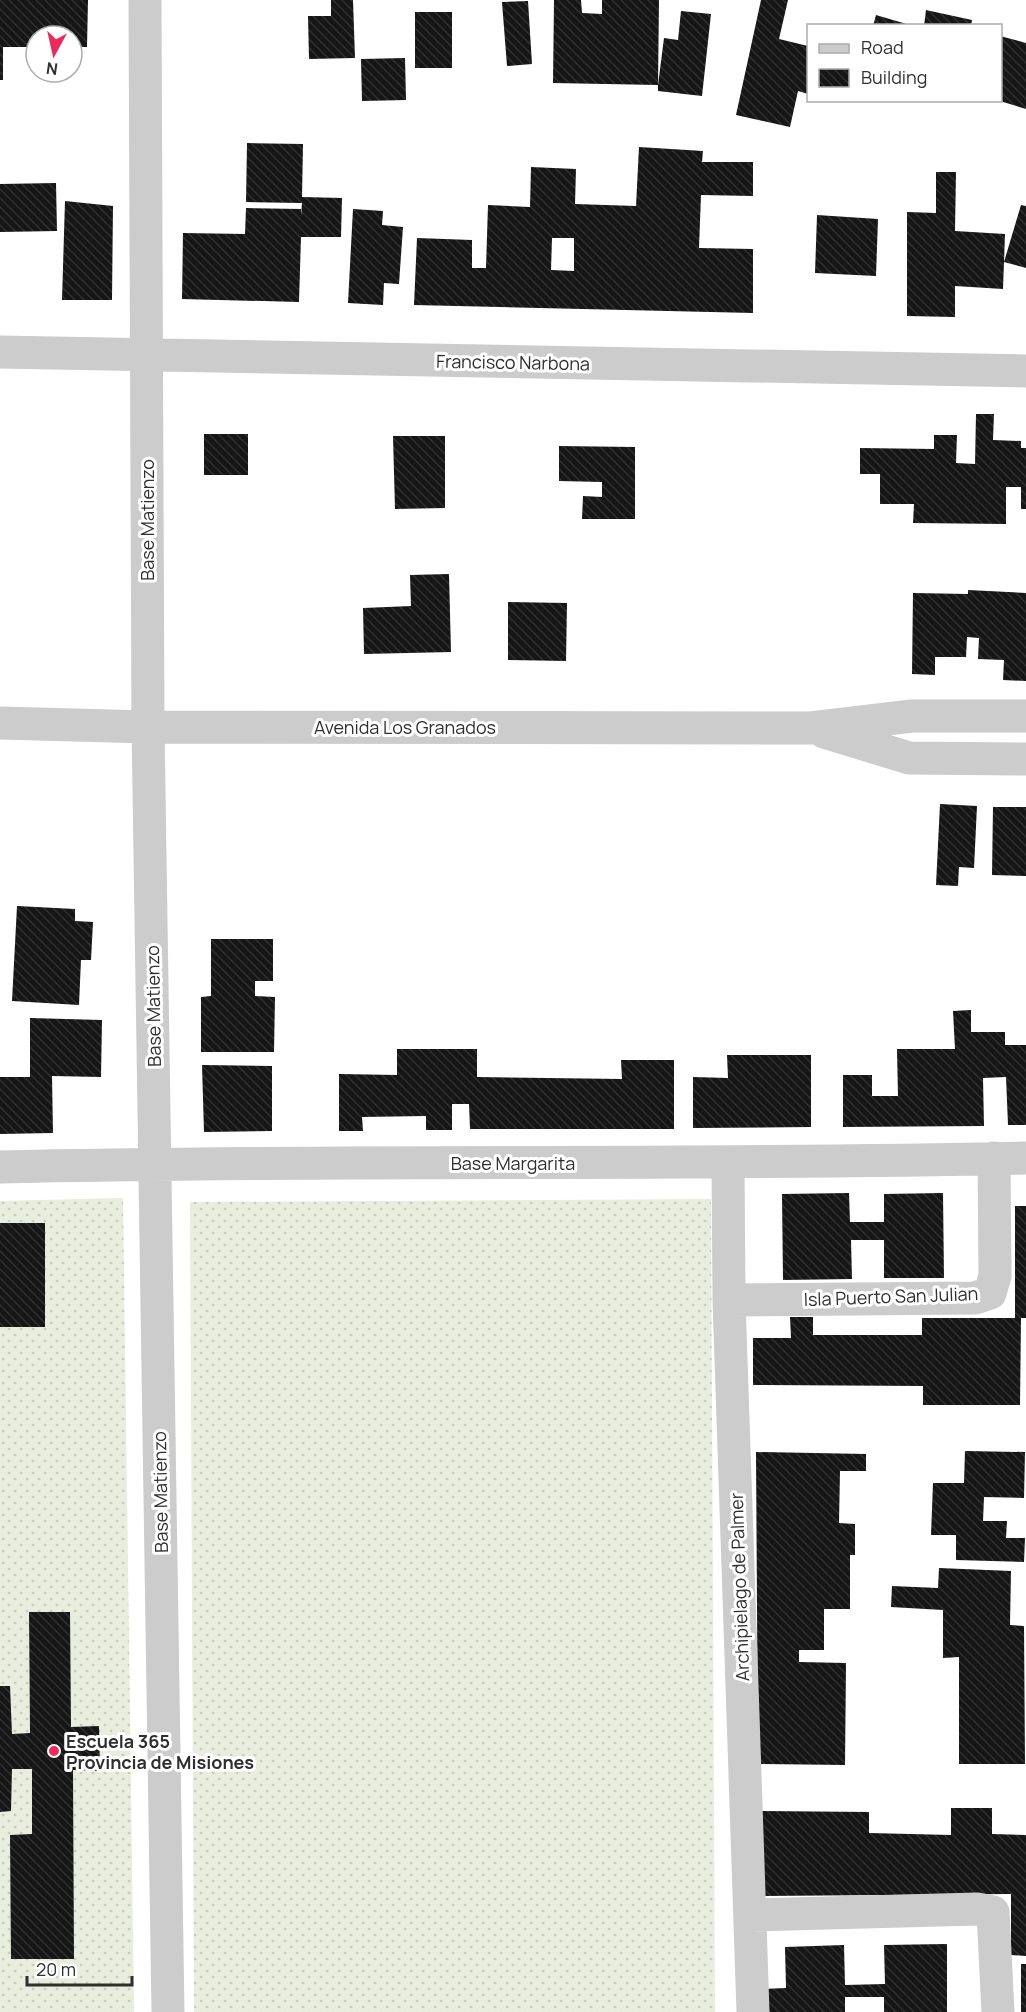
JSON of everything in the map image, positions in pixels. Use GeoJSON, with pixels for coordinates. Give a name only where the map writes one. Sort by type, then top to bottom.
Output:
{"type":"FeatureCollection","features":[{"type":"Feature","properties":{"kind":"street","name":"Base Matienzo"},"geometry":{"type":"LineString","coordinates":[[145,0],[148,727],[168,2012]]}},
{"type":"Feature","properties":{"kind":"street","name":"Francisco Narbona"},"geometry":{"type":"LineString","coordinates":[[0,352],[1026,371]]}},
{"type":"Feature","properties":{"kind":"street","name":"Avenida Los Granados"},"geometry":{"type":"LineString","coordinates":[[0,723],[148,727],[811,728],[912,716],[1026,716]]}},
{"type":"Feature","properties":{"kind":"street","name":"Avenida Los Granados"},"geometry":{"type":"LineString","coordinates":[[811,728],[909,758],[1026,759]]}},
{"type":"Feature","properties":{"kind":"street","name":"Isla Puerto San Julian"},"geometry":{"type":"LineString","coordinates":[[729,1300],[975,1298],[990,1293],[995,1276],[994,1158]]}},
{"type":"Feature","properties":{"kind":"street","name":"Base Margarita"},"geometry":{"type":"LineString","coordinates":[[0,1167],[1026,1158]]}},
{"type":"Feature","properties":{"kind":"street","name":"Archipielago de Palmer"},"geometry":{"type":"LineString","coordinates":[[728,1162],[729,1300],[753,2012]]}},
{"type":"Feature","properties":{"kind":"street"},"geometry":{"type":"LineString","coordinates":[[750,1915],[977,1908],[993,1912],[998,2012]]}},
{"type":"Feature","properties":{"kind":"green space"},"geometry":{"type":"Polygon","coordinates":[[[123,1198],[134,2012],[0,2012],[0,1201],[123,1198]]]}},
{"type":"Feature","properties":{"kind":"green space"},"geometry":{"type":"Polygon","coordinates":[[[711,1199],[715,2012],[194,2012],[190,1202],[711,1199]]]}},
{"type":"Feature","properties":{"kind":"building"},"geometry":{"type":"Polygon","coordinates":[[[0,0],[88,0],[87,47],[84,47],[84,24],[24,24],[24,47],[3,47],[3,80],[0,80],[0,0]]]}},
{"type":"Feature","properties":{"kind":"building"},"geometry":{"type":"Polygon","coordinates":[[[331,0],[353,0],[355,58],[309,59],[308,16],[331,16],[331,0]]]}},
{"type":"Feature","properties":{"kind":"building"},"geometry":{"type":"Polygon","coordinates":[[[554,0],[581,0],[582,13],[602,14],[602,0],[659,0],[658,85],[553,83],[554,0]]]}},
{"type":"Feature","properties":{"kind":"building"},"geometry":{"type":"Polygon","coordinates":[[[761,0],[788,0],[779,39],[807,46],[807,94],[798,91],[790,127],[736,115],[761,0]]]}},
{"type":"Feature","properties":{"kind":"building"},"geometry":{"type":"Polygon","coordinates":[[[528,1],[532,64],[507,66],[502,2],[528,1]]]}},
{"type":"Feature","properties":{"kind":"building"},"geometry":{"type":"Polygon","coordinates":[[[926,10],[972,20],[971,24],[924,24],[926,10]]]}},
{"type":"Feature","properties":{"kind":"building"},"geometry":{"type":"Polygon","coordinates":[[[681,11],[711,14],[702,96],[658,91],[664,38],[678,40],[681,11]]]}},
{"type":"Feature","properties":{"kind":"building"},"geometry":{"type":"Polygon","coordinates":[[[415,12],[452,12],[452,68],[415,68],[415,12]]]}},
{"type":"Feature","properties":{"kind":"building"},"geometry":{"type":"Polygon","coordinates":[[[876,15],[907,24],[874,24],[876,15]]]}},
{"type":"Feature","properties":{"kind":"building"},"geometry":{"type":"Polygon","coordinates":[[[1002,37],[1026,43],[1026,109],[1002,102],[1002,37]]]}},
{"type":"Feature","properties":{"kind":"building"},"geometry":{"type":"Polygon","coordinates":[[[405,58],[406,100],[362,101],[361,59],[405,58]]]}},
{"type":"Feature","properties":{"kind":"building"},"geometry":{"type":"Polygon","coordinates":[[[247,143],[303,144],[302,197],[342,198],[341,237],[301,237],[299,302],[182,299],[183,233],[245,234],[246,208],[301,209],[301,216],[302,203],[246,202],[247,143]]]}},
{"type":"Feature","properties":{"kind":"building"},"geometry":{"type":"Polygon","coordinates":[[[639,147],[703,151],[702,162],[753,162],[753,196],[701,195],[699,248],[753,249],[753,313],[414,305],[417,238],[472,240],[472,268],[486,268],[488,205],[530,207],[531,167],[576,169],[575,204],[636,206],[639,147]],[[552,238],[551,270],[574,271],[574,238],[552,238]]]}},
{"type":"Feature","properties":{"kind":"building"},"geometry":{"type":"Polygon","coordinates":[[[936,172],[956,172],[955,231],[1005,234],[1003,289],[955,286],[955,317],[907,316],[907,212],[936,213],[936,172]]]}},
{"type":"Feature","properties":{"kind":"building"},"geometry":{"type":"Polygon","coordinates":[[[56,183],[57,231],[0,232],[0,184],[56,183]]]}},
{"type":"Feature","properties":{"kind":"building"},"geometry":{"type":"Polygon","coordinates":[[[65,201],[113,206],[112,300],[62,300],[65,201]]]}},
{"type":"Feature","properties":{"kind":"building"},"geometry":{"type":"Polygon","coordinates":[[[1021,205],[1026,206],[1026,268],[1004,262],[1021,205]]]}},
{"type":"Feature","properties":{"kind":"building"},"geometry":{"type":"Polygon","coordinates":[[[353,209],[383,211],[382,225],[403,227],[399,284],[384,283],[383,305],[348,303],[353,209]]]}},
{"type":"Feature","properties":{"kind":"building"},"geometry":{"type":"Polygon","coordinates":[[[817,215],[878,219],[876,276],[815,273],[817,215]]]}},
{"type":"Feature","properties":{"kind":"building"},"geometry":{"type":"Polygon","coordinates":[[[976,414],[994,414],[993,440],[1021,441],[1021,448],[1026,448],[1026,509],[1021,509],[1021,487],[1006,487],[1006,524],[913,523],[914,504],[880,504],[880,474],[860,474],[860,448],[934,449],[934,435],[957,435],[956,463],[975,464],[976,414]]]}},
{"type":"Feature","properties":{"kind":"building"},"geometry":{"type":"Polygon","coordinates":[[[204,434],[248,434],[248,475],[204,475],[204,434]]]}},
{"type":"Feature","properties":{"kind":"building"},"geometry":{"type":"Polygon","coordinates":[[[393,436],[445,436],[445,508],[395,509],[393,436]]]}},
{"type":"Feature","properties":{"kind":"building"},"geometry":{"type":"Polygon","coordinates":[[[559,446],[635,447],[635,519],[582,519],[583,496],[602,497],[602,482],[559,481],[559,446]]]}},
{"type":"Feature","properties":{"kind":"building"},"geometry":{"type":"Polygon","coordinates":[[[449,574],[451,652],[364,654],[363,608],[411,606],[410,575],[449,574]]]}},
{"type":"Feature","properties":{"kind":"building"},"geometry":{"type":"Polygon","coordinates":[[[968,590],[1026,593],[1026,681],[1003,680],[1004,660],[978,659],[979,638],[967,637],[966,657],[935,657],[935,675],[912,674],[913,593],[968,594],[968,590]]]}},
{"type":"Feature","properties":{"kind":"building"},"geometry":{"type":"Polygon","coordinates":[[[508,602],[567,603],[566,661],[508,660],[508,602]]]}},
{"type":"Feature","properties":{"kind":"building"},"geometry":{"type":"Polygon","coordinates":[[[940,804],[977,806],[974,868],[959,867],[958,886],[936,885],[940,804]]]}},
{"type":"Feature","properties":{"kind":"building"},"geometry":{"type":"Polygon","coordinates":[[[993,807],[1026,807],[1026,876],[992,875],[993,807]]]}},
{"type":"Feature","properties":{"kind":"building"},"geometry":{"type":"Polygon","coordinates":[[[17,906],[75,909],[75,921],[93,922],[91,960],[81,960],[79,1005],[12,1001],[17,906]]]}},
{"type":"Feature","properties":{"kind":"building"},"geometry":{"type":"Polygon","coordinates":[[[211,939],[273,939],[273,981],[255,981],[255,996],[275,997],[274,1052],[201,1052],[201,997],[211,996],[211,939]]]}},
{"type":"Feature","properties":{"kind":"building"},"geometry":{"type":"Polygon","coordinates":[[[971,1010],[971,1032],[1005,1032],[1005,1045],[1026,1045],[1026,1125],[1008,1125],[1006,1077],[983,1078],[984,1126],[843,1127],[843,1075],[872,1075],[872,1096],[898,1096],[897,1049],[955,1049],[953,1011],[971,1010]]]}},
{"type":"Feature","properties":{"kind":"building"},"geometry":{"type":"Polygon","coordinates":[[[30,1018],[102,1020],[101,1077],[52,1076],[53,1133],[0,1134],[0,1077],[30,1077],[30,1018]]]}},
{"type":"Feature","properties":{"kind":"building"},"geometry":{"type":"Polygon","coordinates":[[[397,1049],[477,1049],[477,1077],[622,1079],[621,1060],[674,1060],[674,1129],[470,1129],[469,1104],[452,1104],[452,1130],[426,1130],[426,1116],[362,1117],[363,1131],[339,1131],[339,1074],[397,1075],[397,1049]]]}},
{"type":"Feature","properties":{"kind":"building"},"geometry":{"type":"Polygon","coordinates":[[[727,1055],[811,1055],[811,1127],[693,1128],[693,1077],[728,1078],[727,1055]]]}},
{"type":"Feature","properties":{"kind":"building"},"geometry":{"type":"Polygon","coordinates":[[[202,1065],[272,1066],[272,1131],[204,1132],[202,1065]]]}},
{"type":"Feature","properties":{"kind":"building"},"geometry":{"type":"Polygon","coordinates":[[[849,1193],[850,1222],[884,1222],[884,1194],[943,1193],[944,1278],[884,1278],[884,1240],[851,1240],[852,1279],[783,1280],[782,1194],[849,1193]]]}},
{"type":"Feature","properties":{"kind":"building"},"geometry":{"type":"Polygon","coordinates":[[[1015,1206],[1026,1206],[1026,1318],[1021,1318],[1020,1405],[923,1405],[923,1386],[753,1385],[753,1338],[791,1338],[790,1317],[813,1317],[813,1335],[922,1335],[922,1318],[1015,1318],[1015,1206]]]}},
{"type":"Feature","properties":{"kind":"building"},"geometry":{"type":"Polygon","coordinates":[[[0,1223],[45,1223],[45,1327],[0,1327],[0,1223]]]}},
{"type":"Feature","properties":{"kind":"building"},"geometry":{"type":"Polygon","coordinates":[[[965,1451],[1025,1452],[1024,1498],[984,1497],[983,1521],[1007,1521],[1006,1538],[1025,1538],[1024,1562],[956,1560],[956,1535],[931,1535],[933,1483],[964,1483],[965,1451]]]}},
{"type":"Feature","properties":{"kind":"building"},"geometry":{"type":"Polygon","coordinates":[[[756,1452],[866,1454],[866,1471],[840,1471],[839,1523],[855,1524],[855,1555],[850,1555],[850,1609],[824,1609],[824,1650],[799,1650],[799,1662],[846,1663],[845,1765],[758,1764],[756,1452]]]}},
{"type":"Feature","properties":{"kind":"building"},"geometry":{"type":"Polygon","coordinates":[[[939,1568],[1011,1571],[1010,1625],[1024,1626],[1025,1764],[959,1764],[959,1657],[943,1658],[943,1610],[891,1607],[892,1586],[938,1588],[939,1568]]]}},
{"type":"Feature","properties":{"kind":"building"},"geometry":{"type":"Polygon","coordinates":[[[29,1612],[70,1612],[71,1727],[99,1726],[100,1771],[73,1770],[74,1959],[11,1959],[10,1835],[32,1834],[32,1769],[12,1769],[11,1811],[0,1812],[0,1686],[10,1686],[12,1734],[30,1733],[29,1612]]]}},
{"type":"Feature","properties":{"kind":"building"},"geometry":{"type":"Polygon","coordinates":[[[951,1808],[992,1808],[992,1834],[1026,1835],[1026,1956],[1011,1955],[1011,1894],[761,1896],[760,1811],[869,1812],[869,1833],[951,1835],[951,1808]]]}},
{"type":"Feature","properties":{"kind":"building"},"geometry":{"type":"Polygon","coordinates":[[[947,1944],[947,2012],[884,2012],[884,1997],[845,1997],[845,2012],[762,2012],[761,1989],[786,1988],[785,1947],[844,1945],[845,1985],[885,1984],[884,1945],[947,1944]]]}},
{"type":"Feature","properties":{"kind":"building"},"geometry":{"type":"Polygon","coordinates":[[[1021,1964],[1026,1964],[1026,2012],[1021,2012],[1021,1964]]]}},
{"type":"Feature","properties":{"kind":"place","name":"Escuela 365 Provincia de Misiones"},"geometry":{"type":"Point","coordinates":[54,1751]}}]}
